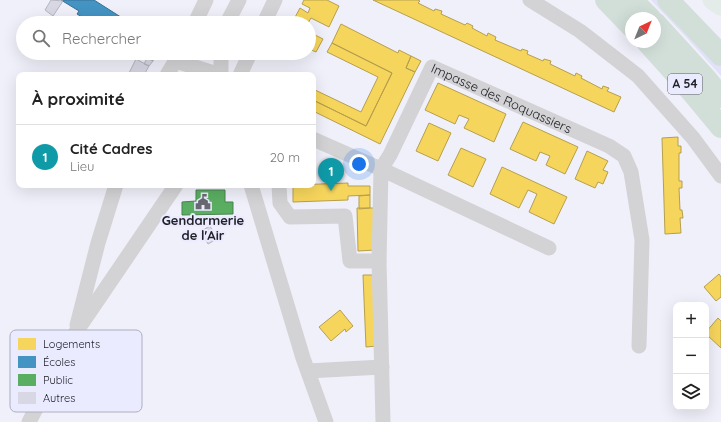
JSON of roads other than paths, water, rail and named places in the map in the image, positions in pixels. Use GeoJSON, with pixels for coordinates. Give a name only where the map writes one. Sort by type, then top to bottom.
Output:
{"type":"FeatureCollection","features":[{"type":"Feature","properties":{"kind":"highway"},"geometry":{"type":"LineString","coordinates":[[606,0],[625,20]]}},
{"type":"Feature","properties":{"kind":"highway"},"geometry":{"type":"LineString","coordinates":[[632,0],[644,12]]}},
{"type":"Feature","properties":{"kind":"highway"},"geometry":{"type":"LineString","coordinates":[[668,0],[721,54]]}},
{"type":"Feature","properties":{"kind":"highway","name":"A 54"},"geometry":{"type":"LineString","coordinates":[[661,30],[721,97]]}},
{"type":"Feature","properties":{"kind":"highway","name":"A 54"},"geometry":{"type":"LineString","coordinates":[[652,48],[721,127]]}},
{"type":"Feature","properties":{"kind":"main road"},"geometry":{"type":"LineString","coordinates":[[712,0],[721,6]]}},
{"type":"Feature","properties":{"kind":"street"},"geometry":{"type":"LineString","coordinates":[[198,16],[206,0]]}},
{"type":"Feature","properties":{"kind":"street"},"geometry":{"type":"LineString","coordinates":[[230,16],[239,0]]}},
{"type":"Feature","properties":{"kind":"street"},"geometry":{"type":"LineString","coordinates":[[267,16],[275,0]]}},
{"type":"Feature","properties":{"kind":"street"},"geometry":{"type":"LineString","coordinates":[[530,0],[580,31],[638,76],[694,138],[721,176]]}},
{"type":"Feature","properties":{"kind":"street"},"geometry":{"type":"LineString","coordinates":[[169,72],[178,60]]}},
{"type":"Feature","properties":{"kind":"street"},"geometry":{"type":"LineString","coordinates":[[189,60],[214,72]]}},
{"type":"Feature","properties":{"kind":"street"},"geometry":{"type":"LineString","coordinates":[[220,72],[221,60]]}},
{"type":"Feature","properties":{"kind":"street"},"geometry":{"type":"LineString","coordinates":[[241,72],[247,60]]}},
{"type":"Feature","properties":{"kind":"street","name":"Impasse des Roquassiers"},"geometry":{"type":"LineString","coordinates":[[381,169],[390,155],[432,67],[609,146],[624,156],[631,172],[642,240],[640,346]]}},
{"type":"Feature","properties":{"kind":"street"},"geometry":{"type":"LineString","coordinates":[[316,140],[381,169],[549,248]]}},
{"type":"Feature","properties":{"kind":"street"},"geometry":{"type":"LineString","coordinates":[[381,169],[379,261],[383,422]]}},
{"type":"Feature","properties":{"kind":"street"},"geometry":{"type":"LineString","coordinates":[[75,330],[98,243],[115,188]]}},
{"type":"Feature","properties":{"kind":"street"},"geometry":{"type":"LineString","coordinates":[[77,330],[174,188]]}},
{"type":"Feature","properties":{"kind":"street"},"geometry":{"type":"LineString","coordinates":[[252,188],[308,371],[326,422]]}},
{"type":"Feature","properties":{"kind":"street"},"geometry":{"type":"LineString","coordinates":[[279,188],[280,204],[290,217],[345,216],[350,261],[379,261]]}},
{"type":"Feature","properties":{"kind":"street"},"geometry":{"type":"LineString","coordinates":[[308,371],[382,367]]}},
{"type":"Feature","properties":{"kind":"street"},"geometry":{"type":"LineString","coordinates":[[29,422],[34,412]]}},
{"type":"Feature","properties":{"kind":"place","name":"Cité Cadres"},"geometry":{"type":"Point","coordinates":[331,191]}},
{"type":"Feature","properties":{"kind":"place","name":"Gendarmerie de l'Air"},"geometry":{"type":"Point","coordinates":[203,202]}}]}
